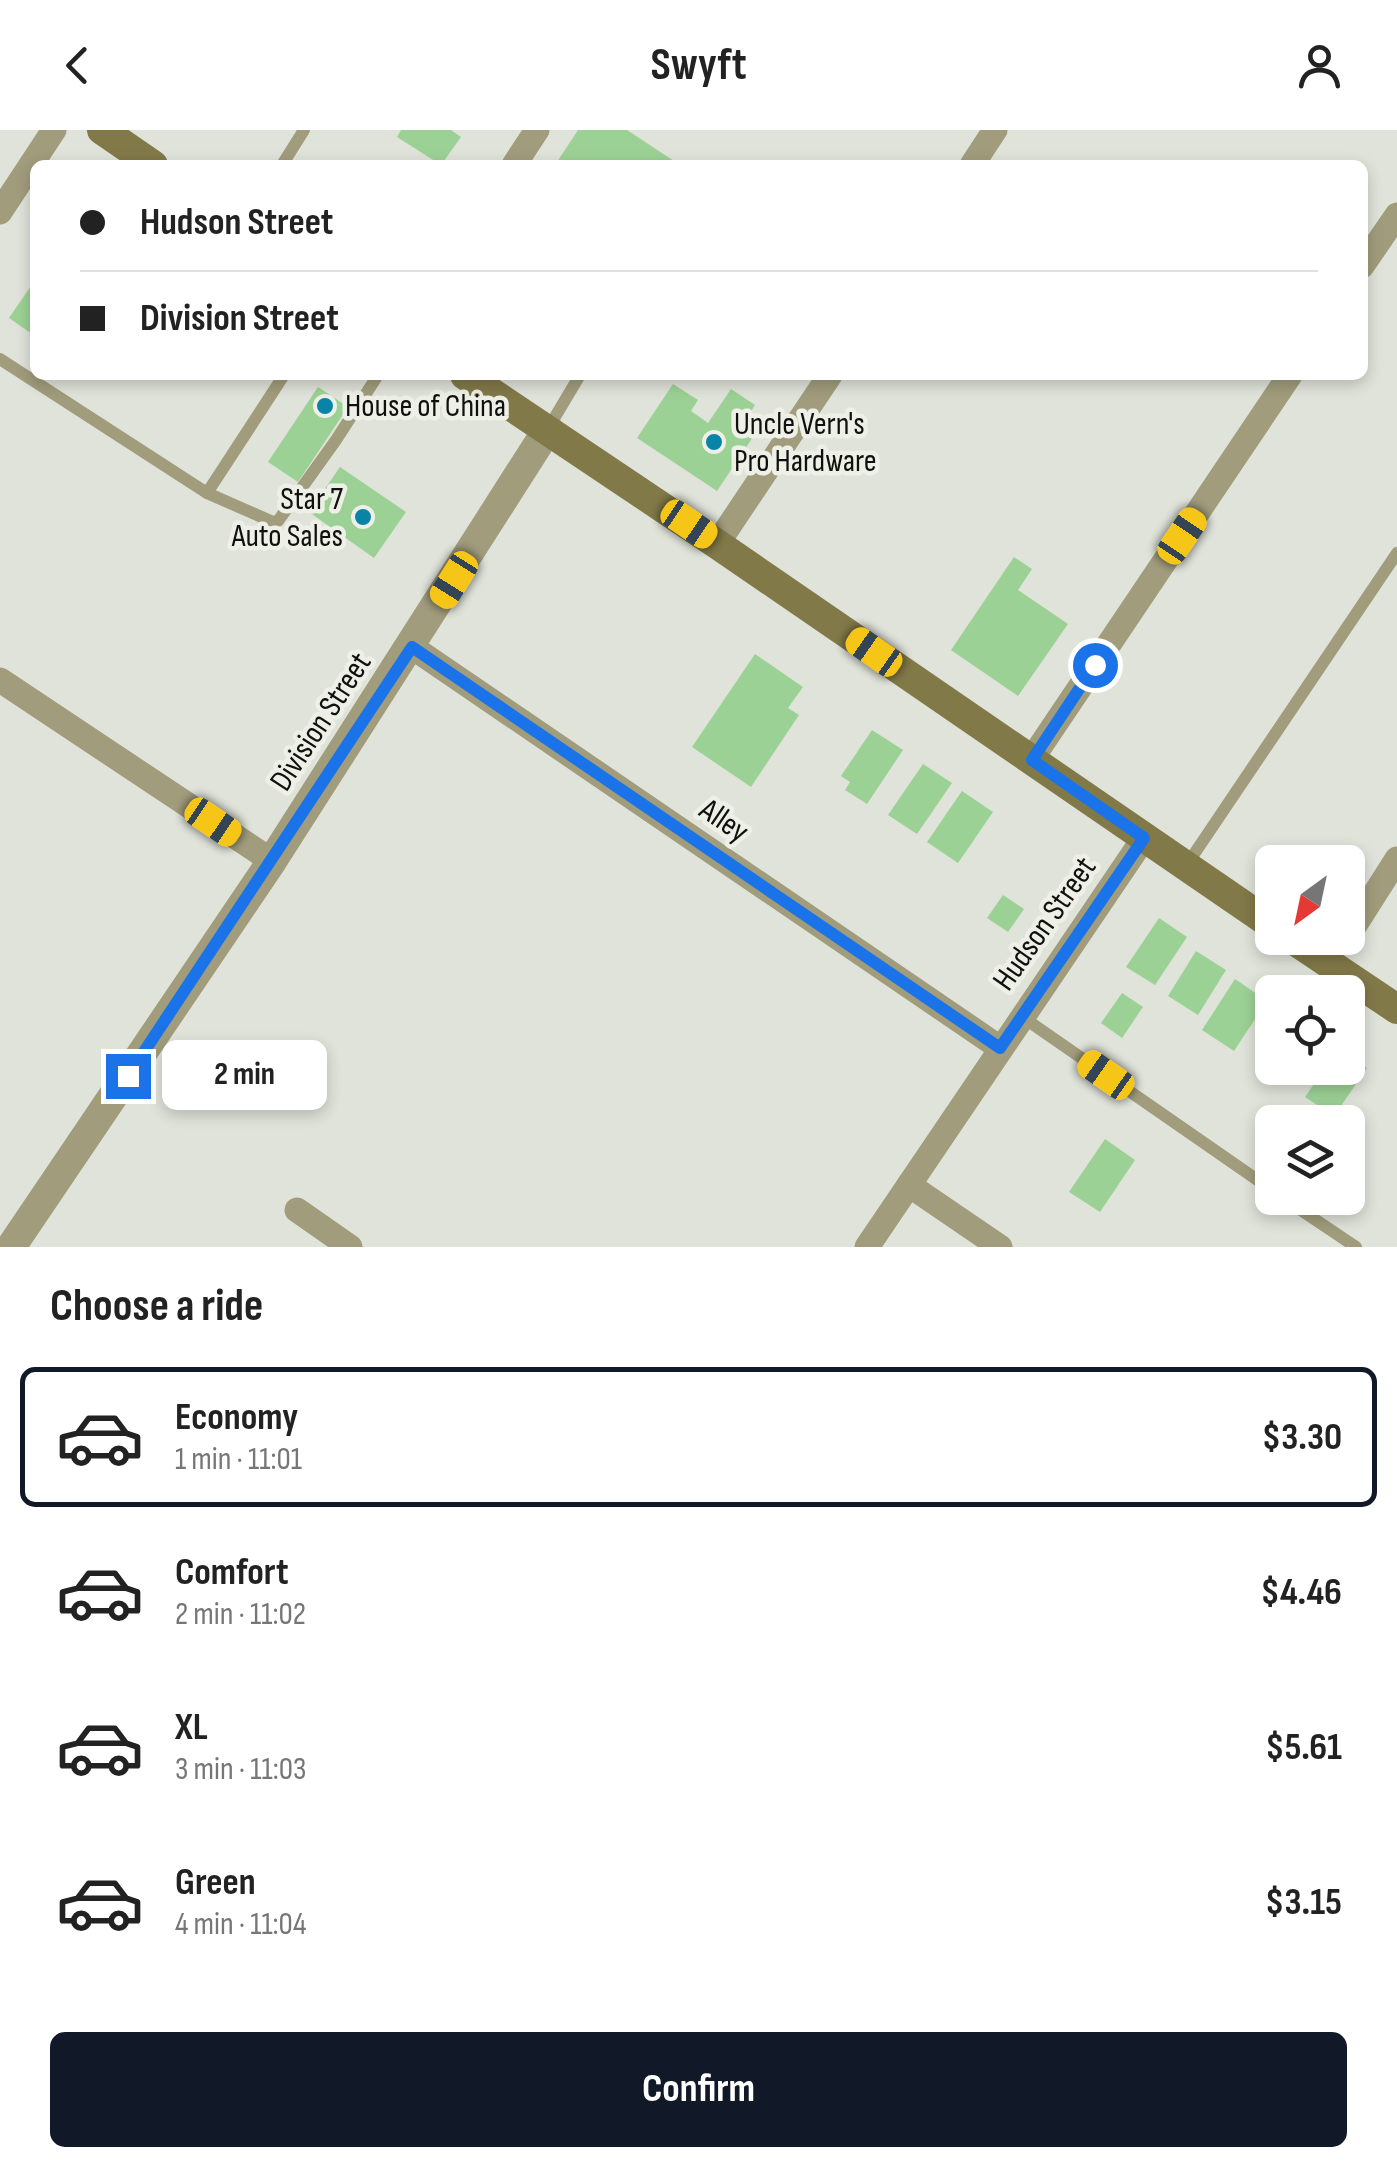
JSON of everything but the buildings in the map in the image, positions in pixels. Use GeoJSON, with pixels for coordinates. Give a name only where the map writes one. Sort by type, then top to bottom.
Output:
{"type":"FeatureCollection","features":[{"type":"Feature","properties":{"kind":"main road"},"geometry":{"type":"LineString","coordinates":[[102,130],[147,160]]}},
{"type":"Feature","properties":{"kind":"main road"},"geometry":{"type":"LineString","coordinates":[[473,380],[1255,913]]}},
{"type":"Feature","properties":{"kind":"main road"},"geometry":{"type":"LineString","coordinates":[[1316,955],[1397,1009]]}},
{"type":"Feature","properties":{"kind":"street"},"geometry":{"type":"LineString","coordinates":[[34,160],[54,130]]}},
{"type":"Feature","properties":{"kind":"street"},"geometry":{"type":"LineString","coordinates":[[517,160],[537,130]]}},
{"type":"Feature","properties":{"kind":"street"},"geometry":{"type":"LineString","coordinates":[[975,160],[995,130]]}},
{"type":"Feature","properties":{"kind":"street"},"geometry":{"type":"LineString","coordinates":[[0,212],[30,166]]}},
{"type":"Feature","properties":{"kind":"street"},"geometry":{"type":"LineString","coordinates":[[1368,257],[1397,215]]}},
{"type":"Feature","properties":{"kind":"street"},"geometry":{"type":"LineString","coordinates":[[717,544],[827,380]]}},
{"type":"Feature","properties":{"kind":"street"},"geometry":{"type":"LineString","coordinates":[[1032,760],[1287,380]]}},
{"type":"Feature","properties":{"kind":"street","name":"Division Street"},"geometry":{"type":"LineString","coordinates":[[11,1247],[272,861],[548,430]]}},
{"type":"Feature","properties":{"kind":"street","name":"Alley"},"geometry":{"type":"LineString","coordinates":[[412,647],[1000,1048]]}},
{"type":"Feature","properties":{"kind":"street"},"geometry":{"type":"LineString","coordinates":[[0,680],[272,861]]}},
{"type":"Feature","properties":{"kind":"street","name":"Hudson Street"},"geometry":{"type":"LineString","coordinates":[[868,1247],[1144,838]]}},
{"type":"Feature","properties":{"kind":"street"},"geometry":{"type":"LineString","coordinates":[[1365,911],[1394,869]]}},
{"type":"Feature","properties":{"kind":"street"},"geometry":{"type":"LineString","coordinates":[[1330,964],[1336,955]]}},
{"type":"Feature","properties":{"kind":"street"},"geometry":{"type":"LineString","coordinates":[[910,1186],[1000,1247]]}},
{"type":"Feature","properties":{"kind":"street"},"geometry":{"type":"LineString","coordinates":[[297,1210],[350,1247]]}},
{"type":"Feature","properties":{"kind":"lane"},"geometry":{"type":"LineString","coordinates":[[285,160],[304,130]]}},
{"type":"Feature","properties":{"kind":"lane"},"geometry":{"type":"LineString","coordinates":[[0,359],[30,378]]}},
{"type":"Feature","properties":{"kind":"lane"},"geometry":{"type":"LineString","coordinates":[[33,380],[207,492],[272,522],[278,521],[375,380]]}},
{"type":"Feature","properties":{"kind":"lane"},"geometry":{"type":"LineString","coordinates":[[207,492],[281,380]]}},
{"type":"Feature","properties":{"kind":"lane"},"geometry":{"type":"LineString","coordinates":[[548,430],[577,380]]}},
{"type":"Feature","properties":{"kind":"lane"},"geometry":{"type":"LineString","coordinates":[[1186,866],[1397,553]]}},
{"type":"Feature","properties":{"kind":"lane"},"geometry":{"type":"LineString","coordinates":[[1021,1016],[1255,1178]]}},
{"type":"Feature","properties":{"kind":"lane"},"geometry":{"type":"LineString","coordinates":[[1309,1215],[1356,1247]]}},
{"type":"Feature","properties":{"kind":"place","name":"House of China"},"geometry":{"type":"Point","coordinates":[325,406]}},
{"type":"Feature","properties":{"kind":"place","name":"Uncle Vern's Pro Hardware"},"geometry":{"type":"Point","coordinates":[714,442]}},
{"type":"Feature","properties":{"kind":"place","name":"Star 7 Auto Sales"},"geometry":{"type":"Point","coordinates":[363,517]}},
{"type":"Feature","properties":{"kind":"route"},"geometry":{"type":"LineString","coordinates":[[128,1076],[412,647],[1000,1048],[1144,838],[1032,760],[1095,665]]}}]}
